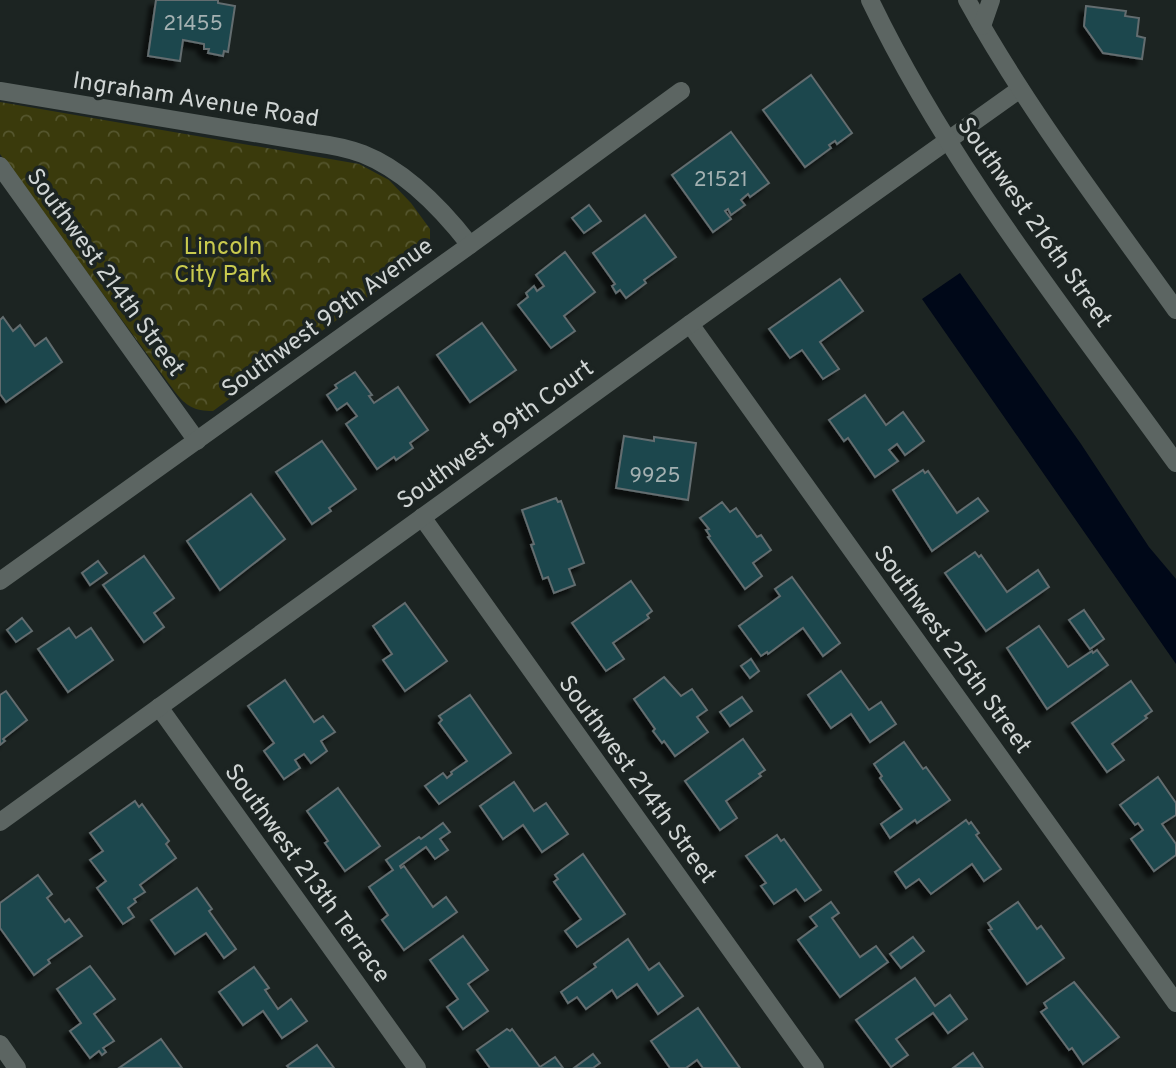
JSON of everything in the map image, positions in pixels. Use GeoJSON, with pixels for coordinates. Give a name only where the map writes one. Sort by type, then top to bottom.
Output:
{"type":"FeatureCollection","features":[{"type":"Feature","properties":{"kind":"street","name":"Southwest 216th Street"},"geometry":{"type":"LineString","coordinates":[[870,0],[901,62],[947,141],[1176,463]]}},
{"type":"Feature","properties":{"kind":"street"},"geometry":{"type":"LineString","coordinates":[[967,0],[1020,89],[1176,310]]}},
{"type":"Feature","properties":{"kind":"street"},"geometry":{"type":"LineString","coordinates":[[982,26],[991,0]]}},
{"type":"Feature","properties":{"kind":"street","name":"Southwest 99th Court"},"geometry":{"type":"LineString","coordinates":[[0,822],[1020,89]]}},
{"type":"Feature","properties":{"kind":"street","name":"Ingraham Avenue Road"},"geometry":{"type":"LineString","coordinates":[[0,91],[361,153],[382,163],[425,196],[452,222],[470,245]]}},
{"type":"Feature","properties":{"kind":"street","name":"Southwest 99th Avenue"},"geometry":{"type":"LineString","coordinates":[[0,581],[681,91]]}},
{"type":"Feature","properties":{"kind":"street","name":"Southwest 214th Street"},"geometry":{"type":"LineString","coordinates":[[0,166],[197,440]]}},
{"type":"Feature","properties":{"kind":"street","name":"Southwest 215th Street"},"geometry":{"type":"LineString","coordinates":[[690,324],[1176,1003]]}},
{"type":"Feature","properties":{"kind":"street","name":"Southwest 214th Street"},"geometry":{"type":"LineString","coordinates":[[422,517],[814,1068]]}},
{"type":"Feature","properties":{"kind":"street","name":"Southwest 213th Terrace"},"geometry":{"type":"LineString","coordinates":[[159,707],[417,1068]]}},
{"type":"Feature","properties":{"kind":"street"},"geometry":{"type":"LineString","coordinates":[[0,1044],[17,1068]]}},
{"type":"Feature","properties":{"kind":"green space","name":"Lincoln City Park"},"geometry":{"type":"Polygon","coordinates":[[[0,102],[359,164],[389,180],[411,203],[430,229],[430,240],[413,264],[213,411],[196,409],[175,392],[0,154],[0,102]]]}},
{"type":"Feature","properties":{"kind":"water"},"geometry":{"type":"Polygon","coordinates":[[[960,273],[1081,444],[1149,547],[1176,579],[1176,664],[922,299],[960,273]]]}},
{"type":"Feature","properties":{"kind":"building"},"geometry":{"type":"Polygon","coordinates":[[[156,0],[218,0],[218,3],[235,6],[228,52],[224,51],[223,56],[208,53],[209,49],[204,49],[204,44],[183,40],[180,61],[148,56],[156,0]]]}},
{"type":"Feature","properties":{"kind":"building"},"geometry":{"type":"Polygon","coordinates":[[[1086,6],[1126,11],[1125,16],[1139,18],[1137,36],[1145,38],[1142,59],[1103,53],[1084,26],[1086,6]]]}},
{"type":"Feature","properties":{"kind":"building"},"geometry":{"type":"Polygon","coordinates":[[[811,75],[852,133],[837,144],[835,141],[829,145],[831,148],[805,167],[763,110],[811,75]]]}},
{"type":"Feature","properties":{"kind":"building"},"geometry":{"type":"Polygon","coordinates":[[[731,132],[769,183],[750,197],[748,194],[741,200],[745,205],[731,215],[728,209],[725,211],[731,219],[713,232],[672,175],[731,132]]]}},
{"type":"Feature","properties":{"kind":"building"},"geometry":{"type":"Polygon","coordinates":[[[589,205],[601,221],[584,233],[572,218],[589,205]]]}},
{"type":"Feature","properties":{"kind":"building"},"geometry":{"type":"Polygon","coordinates":[[[645,215],[676,257],[644,280],[646,283],[626,298],[620,290],[616,293],[612,286],[615,284],[593,253],[645,215]]]}},
{"type":"Feature","properties":{"kind":"building"},"geometry":{"type":"Polygon","coordinates":[[[565,252],[595,292],[564,316],[575,331],[551,348],[518,305],[528,297],[526,293],[534,286],[537,291],[544,286],[536,275],[565,252]]]}},
{"type":"Feature","properties":{"kind":"building"},"geometry":{"type":"Polygon","coordinates":[[[840,279],[863,311],[820,342],[839,369],[823,379],[802,350],[790,358],[769,329],[840,279]]]}},
{"type":"Feature","properties":{"kind":"building"},"geometry":{"type":"Polygon","coordinates":[[[3,317],[13,331],[20,325],[35,346],[46,338],[62,362],[6,402],[0,394],[0,320],[3,317]]]}},
{"type":"Feature","properties":{"kind":"building"},"geometry":{"type":"Polygon","coordinates":[[[482,323],[516,370],[470,402],[437,355],[482,323]]]}},
{"type":"Feature","properties":{"kind":"building"},"geometry":{"type":"Polygon","coordinates":[[[355,372],[372,395],[369,396],[374,403],[398,387],[428,430],[410,443],[413,448],[377,469],[346,424],[357,416],[347,403],[337,410],[327,395],[337,388],[335,385],[355,372]]]}},
{"type":"Feature","properties":{"kind":"building"},"geometry":{"type":"Polygon","coordinates":[[[865,395],[886,425],[903,412],[924,441],[905,455],[897,444],[889,450],[898,461],[875,477],[848,438],[844,441],[829,420],[865,395]]]}},
{"type":"Feature","properties":{"kind":"building"},"geometry":{"type":"Polygon","coordinates":[[[624,436],[696,443],[688,500],[616,488],[624,436]]]}},
{"type":"Feature","properties":{"kind":"building"},"geometry":{"type":"Polygon","coordinates":[[[322,441],[356,489],[312,524],[276,472],[322,441]]]}},
{"type":"Feature","properties":{"kind":"building"},"geometry":{"type":"Polygon","coordinates":[[[923,470],[925,473],[928,471],[957,513],[978,498],[988,511],[932,551],[893,490],[923,470]]]}},
{"type":"Feature","properties":{"kind":"building"},"geometry":{"type":"Polygon","coordinates":[[[251,494],[285,539],[220,590],[187,541],[251,494]]]}},
{"type":"Feature","properties":{"kind":"building"},"geometry":{"type":"Polygon","coordinates":[[[556,498],[558,502],[561,501],[584,563],[569,569],[575,585],[554,593],[548,577],[543,579],[522,510],[556,498]]]}},
{"type":"Feature","properties":{"kind":"building"},"geometry":{"type":"Polygon","coordinates":[[[722,502],[730,512],[736,508],[757,537],[761,535],[771,550],[753,563],[762,576],[745,589],[708,537],[710,536],[706,530],[709,529],[700,518],[722,502]]]}},
{"type":"Feature","properties":{"kind":"building"},"geometry":{"type":"Polygon","coordinates":[[[975,552],[979,557],[981,555],[1007,592],[1038,570],[1049,587],[986,631],[945,573],[975,552]]]}},
{"type":"Feature","properties":{"kind":"building"},"geometry":{"type":"Polygon","coordinates":[[[144,556],[174,598],[154,613],[164,627],[144,642],[103,585],[144,556]]]}},
{"type":"Feature","properties":{"kind":"building"},"geometry":{"type":"Polygon","coordinates":[[[98,561],[107,573],[90,585],[82,573],[98,561]]]}},
{"type":"Feature","properties":{"kind":"building"},"geometry":{"type":"Polygon","coordinates":[[[792,577],[840,643],[823,656],[803,628],[768,654],[767,652],[761,656],[739,626],[780,596],[775,589],[792,577]]]}},
{"type":"Feature","properties":{"kind":"building"},"geometry":{"type":"Polygon","coordinates":[[[631,581],[652,611],[647,615],[649,618],[613,643],[624,659],[606,671],[572,623],[631,581]]]}},
{"type":"Feature","properties":{"kind":"building"},"geometry":{"type":"Polygon","coordinates":[[[405,603],[447,661],[405,691],[383,660],[392,654],[373,626],[405,603]]]}},
{"type":"Feature","properties":{"kind":"building"},"geometry":{"type":"Polygon","coordinates":[[[1084,610],[1104,639],[1090,649],[1069,620],[1084,610]]]}},
{"type":"Feature","properties":{"kind":"building"},"geometry":{"type":"Polygon","coordinates":[[[22,618],[32,631],[16,642],[7,630],[22,618]]]}},
{"type":"Feature","properties":{"kind":"building"},"geometry":{"type":"Polygon","coordinates":[[[1039,626],[1068,667],[1097,650],[1108,665],[1047,709],[1007,648],[1039,626]]]}},
{"type":"Feature","properties":{"kind":"building"},"geometry":{"type":"Polygon","coordinates":[[[69,628],[76,638],[91,628],[113,660],[68,692],[38,649],[69,628]]]}},
{"type":"Feature","properties":{"kind":"building"},"geometry":{"type":"Polygon","coordinates":[[[751,659],[759,671],[750,678],[741,666],[751,659]]]}},
{"type":"Feature","properties":{"kind":"building"},"geometry":{"type":"Polygon","coordinates":[[[841,671],[869,710],[881,702],[896,724],[870,742],[851,714],[831,728],[808,695],[841,671]]]}},
{"type":"Feature","properties":{"kind":"building"},"geometry":{"type":"Polygon","coordinates":[[[664,677],[681,696],[692,689],[707,710],[697,717],[708,732],[675,756],[653,731],[655,729],[634,699],[664,677]]]}},
{"type":"Feature","properties":{"kind":"building"},"geometry":{"type":"Polygon","coordinates":[[[285,680],[314,722],[323,716],[335,732],[321,741],[327,751],[311,763],[304,754],[295,760],[300,768],[284,779],[264,751],[274,743],[248,706],[285,680]]]}},
{"type":"Feature","properties":{"kind":"building"},"geometry":{"type":"Polygon","coordinates":[[[1131,681],[1152,711],[1145,716],[1147,718],[1112,744],[1124,760],[1107,772],[1072,723],[1131,681]]]}},
{"type":"Feature","properties":{"kind":"building"},"geometry":{"type":"Polygon","coordinates":[[[6,691],[27,720],[3,739],[5,741],[0,745],[0,695],[6,691]]]}},
{"type":"Feature","properties":{"kind":"building"},"geometry":{"type":"Polygon","coordinates":[[[470,695],[511,753],[439,804],[425,786],[443,773],[447,778],[467,761],[439,723],[442,720],[439,716],[470,695]]]}},
{"type":"Feature","properties":{"kind":"building"},"geometry":{"type":"Polygon","coordinates":[[[742,697],[752,711],[730,726],[720,712],[742,697]]]}},
{"type":"Feature","properties":{"kind":"building"},"geometry":{"type":"Polygon","coordinates":[[[743,739],[765,770],[759,774],[761,776],[726,801],[737,818],[720,830],[685,781],[743,739]]]}},
{"type":"Feature","properties":{"kind":"building"},"geometry":{"type":"Polygon","coordinates":[[[904,742],[950,800],[890,838],[881,824],[902,809],[880,778],[882,776],[874,764],[904,742]]]}},
{"type":"Feature","properties":{"kind":"building"},"geometry":{"type":"Polygon","coordinates":[[[1158,777],[1176,803],[1176,815],[1162,824],[1176,844],[1176,855],[1154,871],[1131,839],[1143,830],[1138,823],[1135,825],[1120,805],[1158,777]]]}},
{"type":"Feature","properties":{"kind":"building"},"geometry":{"type":"Polygon","coordinates":[[[514,782],[534,811],[546,803],[568,834],[542,852],[523,825],[503,839],[480,806],[514,782]]]}},
{"type":"Feature","properties":{"kind":"building"},"geometry":{"type":"Polygon","coordinates":[[[338,788],[380,846],[345,871],[307,811],[338,788]]]}},
{"type":"Feature","properties":{"kind":"building"},"geometry":{"type":"Polygon","coordinates":[[[135,801],[139,807],[142,804],[169,841],[166,844],[176,858],[140,885],[145,892],[134,899],[136,902],[128,908],[134,917],[123,924],[97,888],[106,881],[90,860],[103,851],[90,833],[135,801]]]}},
{"type":"Feature","properties":{"kind":"building"},"geometry":{"type":"Polygon","coordinates":[[[966,820],[969,824],[971,822],[979,833],[976,835],[1001,869],[984,881],[972,864],[931,894],[919,879],[906,888],[895,872],[966,820]]]}},
{"type":"Feature","properties":{"kind":"building"},"geometry":{"type":"Polygon","coordinates":[[[443,823],[450,832],[440,839],[448,850],[435,859],[426,847],[400,866],[404,866],[433,907],[446,897],[457,912],[404,950],[382,920],[388,915],[369,887],[393,870],[386,860],[443,823]]]}},
{"type":"Feature","properties":{"kind":"building"},"geometry":{"type":"Polygon","coordinates":[[[777,835],[781,841],[784,839],[821,890],[805,901],[796,889],[774,904],[761,886],[766,883],[746,856],[777,835]]]}},
{"type":"Feature","properties":{"kind":"building"},"geometry":{"type":"Polygon","coordinates":[[[583,854],[625,914],[577,947],[565,931],[581,919],[554,882],[558,879],[555,875],[583,854]]]}},
{"type":"Feature","properties":{"kind":"building"},"geometry":{"type":"Polygon","coordinates":[[[38,875],[52,894],[47,898],[65,922],[69,919],[82,936],[48,960],[50,963],[34,975],[0,928],[0,903],[38,875]]]}},
{"type":"Feature","properties":{"kind":"building"},"geometry":{"type":"Polygon","coordinates":[[[197,888],[212,909],[209,911],[236,949],[224,958],[206,933],[175,954],[151,920],[197,888]]]}},
{"type":"Feature","properties":{"kind":"building"},"geometry":{"type":"Polygon","coordinates":[[[831,902],[839,913],[832,918],[860,957],[876,946],[888,962],[840,997],[798,940],[817,926],[810,917],[831,902]]]}},
{"type":"Feature","properties":{"kind":"building"},"geometry":{"type":"Polygon","coordinates":[[[1018,902],[1037,929],[1041,926],[1064,958],[1027,984],[989,930],[992,929],[988,923],[1018,902]]]}},
{"type":"Feature","properties":{"kind":"building"},"geometry":{"type":"Polygon","coordinates":[[[463,936],[488,970],[468,984],[488,1011],[463,1029],[447,1007],[458,999],[430,960],[463,936]]]}},
{"type":"Feature","properties":{"kind":"building"},"geometry":{"type":"Polygon","coordinates":[[[913,937],[924,951],[901,968],[890,954],[913,937]]]}},
{"type":"Feature","properties":{"kind":"building"},"geometry":{"type":"Polygon","coordinates":[[[628,939],[649,970],[659,963],[683,996],[658,1014],[637,984],[617,998],[612,990],[586,1009],[577,997],[568,1003],[561,992],[596,967],[594,964],[628,939]]]}},
{"type":"Feature","properties":{"kind":"building"},"geometry":{"type":"Polygon","coordinates":[[[90,966],[115,999],[94,1014],[114,1041],[103,1048],[106,1052],[102,1055],[99,1051],[90,1058],[70,1031],[81,1023],[57,989],[90,966]]]}},
{"type":"Feature","properties":{"kind":"building"},"geometry":{"type":"Polygon","coordinates":[[[254,967],[269,988],[265,990],[278,1009],[291,999],[307,1021],[282,1038],[263,1011],[243,1025],[219,992],[254,967]]]}},
{"type":"Feature","properties":{"kind":"building"},"geometry":{"type":"Polygon","coordinates":[[[915,978],[935,1006],[950,995],[967,1019],[948,1033],[933,1013],[896,1039],[908,1055],[891,1067],[856,1020],[915,978]]]}},
{"type":"Feature","properties":{"kind":"building"},"geometry":{"type":"Polygon","coordinates":[[[1074,982],[1119,1037],[1083,1064],[1041,1012],[1047,1008],[1044,1003],[1074,982]]]}},
{"type":"Feature","properties":{"kind":"building"},"geometry":{"type":"Polygon","coordinates":[[[698,1008],[740,1068],[703,1068],[697,1060],[686,1068],[670,1068],[651,1041],[698,1008]]]}},
{"type":"Feature","properties":{"kind":"building"},"geometry":{"type":"Polygon","coordinates":[[[507,1029],[512,1029],[540,1067],[555,1057],[563,1068],[490,1068],[477,1050],[507,1029]]]}},
{"type":"Feature","properties":{"kind":"building"},"geometry":{"type":"Polygon","coordinates":[[[161,1039],[182,1068],[119,1068],[161,1039]]]}},
{"type":"Feature","properties":{"kind":"building"},"geometry":{"type":"Polygon","coordinates":[[[317,1045],[334,1068],[287,1066],[317,1045]]]}},
{"type":"Feature","properties":{"kind":"building"},"geometry":{"type":"Polygon","coordinates":[[[973,1053],[983,1068],[953,1068],[973,1053]]]}},
{"type":"Feature","properties":{"kind":"building"},"geometry":{"type":"Polygon","coordinates":[[[593,1054],[600,1063],[593,1068],[574,1068],[593,1054]]]}}]}
